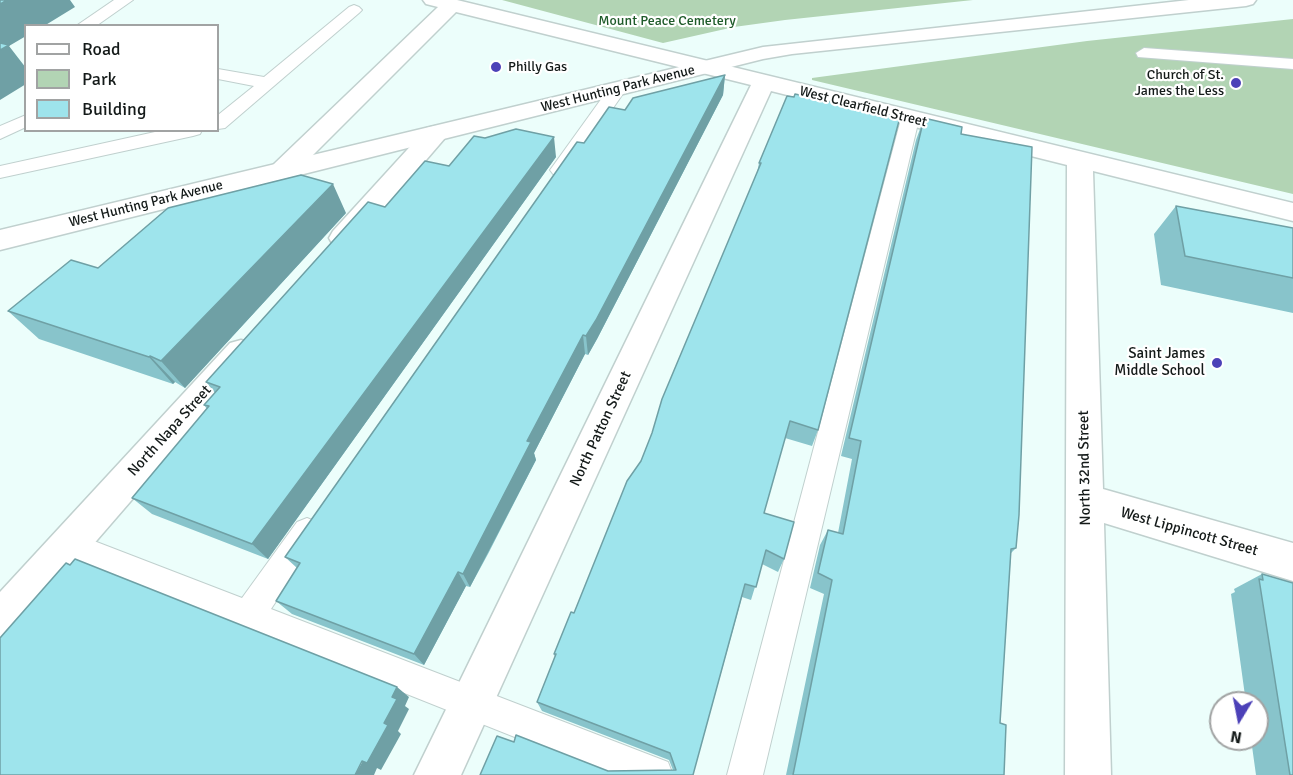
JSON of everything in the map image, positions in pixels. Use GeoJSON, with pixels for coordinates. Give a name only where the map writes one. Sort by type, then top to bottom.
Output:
{"type":"FeatureCollection","features":[{"type":"Feature","properties":{"kind":"street","name":"West Hunting Park Avenue"},"geometry":{"type":"LineString","coordinates":[[0,240],[618,88],[792,48],[1246,0]]}},
{"type":"Feature","properties":{"kind":"street","name":"West Clearfield Street"},"geometry":{"type":"LineString","coordinates":[[442,2],[1293,212]]}},
{"type":"Feature","properties":{"kind":"street"},"geometry":{"type":"LineString","coordinates":[[283,170],[442,2]]}},
{"type":"Feature","properties":{"kind":"street","name":"North Patton Street"},"geometry":{"type":"LineString","coordinates":[[437,775],[764,82]]}},
{"type":"Feature","properties":{"kind":"street"},"geometry":{"type":"LineString","coordinates":[[322,261],[436,133]]}},
{"type":"Feature","properties":{"kind":"street","name":"North 32nd Street"},"geometry":{"type":"LineString","coordinates":[[1080,161],[1088,775]]}},
{"type":"Feature","properties":{"kind":"street","name":"North Napa Street"},"geometry":{"type":"LineString","coordinates":[[0,622],[259,332]]}},
{"type":"Feature","properties":{"kind":"street","name":"West Lippincott Street"},"geometry":{"type":"LineString","coordinates":[[1086,501],[1293,562]]}},
{"type":"Feature","properties":{"kind":"lane"},"geometry":{"type":"LineString","coordinates":[[87,24],[125,0]]}},
{"type":"Feature","properties":{"kind":"lane"},"geometry":{"type":"LineString","coordinates":[[219,123],[354,10]]}},
{"type":"Feature","properties":{"kind":"lane"},"geometry":{"type":"LineString","coordinates":[[1144,53],[1293,64]]}},
{"type":"Feature","properties":{"kind":"lane"},"geometry":{"type":"LineString","coordinates":[[219,74],[268,83]]}},
{"type":"Feature","properties":{"kind":"lane"},"geometry":{"type":"LineString","coordinates":[[549,186],[618,88]]}},
{"type":"Feature","properties":{"kind":"lane"},"geometry":{"type":"LineString","coordinates":[[745,775],[910,119]]}},
{"type":"Feature","properties":{"kind":"lane"},"geometry":{"type":"LineString","coordinates":[[0,133],[24,121]]}},
{"type":"Feature","properties":{"kind":"lane"},"geometry":{"type":"LineString","coordinates":[[0,172],[184,132]]}},
{"type":"Feature","properties":{"kind":"lane"},"geometry":{"type":"LineString","coordinates":[[249,615],[317,518]]}},
{"type":"Feature","properties":{"kind":"lane"},"geometry":{"type":"LineString","coordinates":[[69,545],[655,775]]}},
{"type":"Feature","properties":{"kind":"green space","name":"Mount Peace Cemetery"},"geometry":{"type":"Polygon","coordinates":[[[502,0],[973,0],[734,27],[663,43],[502,0]]]}},
{"type":"Feature","properties":{"kind":"green space"},"geometry":{"type":"Polygon","coordinates":[[[1293,19],[1293,194],[812,80],[812,78],[1087,41],[1293,19]]]}},
{"type":"Feature","properties":{"kind":"building"},"geometry":{"type":"Polygon","coordinates":[[[0,43],[9,45],[0,50],[0,43]]]}},
{"type":"Feature","properties":{"kind":"building"},"geometry":{"type":"Polygon","coordinates":[[[725,75],[596,320],[586,336],[583,335],[527,441],[531,442],[463,574],[458,572],[414,654],[276,601],[300,563],[285,557],[577,142],[584,143],[609,107],[625,110],[633,98],[725,75]]]}},
{"type":"Feature","properties":{"kind":"building"},"geometry":{"type":"Polygon","coordinates":[[[795,94],[900,117],[818,430],[790,421],[764,513],[794,522],[784,559],[766,550],[756,587],[745,584],[693,775],[480,775],[497,736],[514,742],[516,735],[608,771],[676,770],[670,753],[537,702],[571,612],[574,613],[627,481],[641,461],[662,399],[787,96],[794,97],[795,94]]]}},
{"type":"Feature","properties":{"kind":"building"},"geometry":{"type":"Polygon","coordinates":[[[924,118],[962,127],[961,134],[1032,147],[1019,515],[1016,548],[1011,549],[1000,723],[1006,725],[1004,775],[793,775],[832,580],[818,573],[828,530],[843,534],[861,441],[849,438],[924,118]]]}},
{"type":"Feature","properties":{"kind":"building"},"geometry":{"type":"Polygon","coordinates":[[[516,129],[554,137],[252,544],[132,498],[209,406],[204,405],[220,387],[206,382],[368,202],[385,207],[425,161],[449,166],[474,136],[485,138],[516,129]]]}},
{"type":"Feature","properties":{"kind":"building"},"geometry":{"type":"Polygon","coordinates":[[[301,175],[333,184],[161,361],[8,311],[71,260],[98,268],[168,208],[301,175]]]}},
{"type":"Feature","properties":{"kind":"building"},"geometry":{"type":"Polygon","coordinates":[[[1176,206],[1293,228],[1293,278],[1185,256],[1176,206]]]}},
{"type":"Feature","properties":{"kind":"building"},"geometry":{"type":"Polygon","coordinates":[[[75,559],[397,687],[392,697],[397,699],[384,723],[388,725],[367,763],[362,761],[355,775],[0,775],[0,638],[66,563],[70,565],[75,559]]]}},
{"type":"Feature","properties":{"kind":"building"},"geometry":{"type":"Polygon","coordinates":[[[1262,574],[1293,583],[1293,775],[1290,775],[1259,579],[1263,580],[1262,574]]]}},
{"type":"Feature","properties":{"kind":"place","name":"Philly Gas"},"geometry":{"type":"Point","coordinates":[496,67]}},
{"type":"Feature","properties":{"kind":"place","name":"Church of St. James the Less"},"geometry":{"type":"Point","coordinates":[1236,83]}},
{"type":"Feature","properties":{"kind":"place","name":"Saint James Middle School"},"geometry":{"type":"Point","coordinates":[1217,363]}}]}
